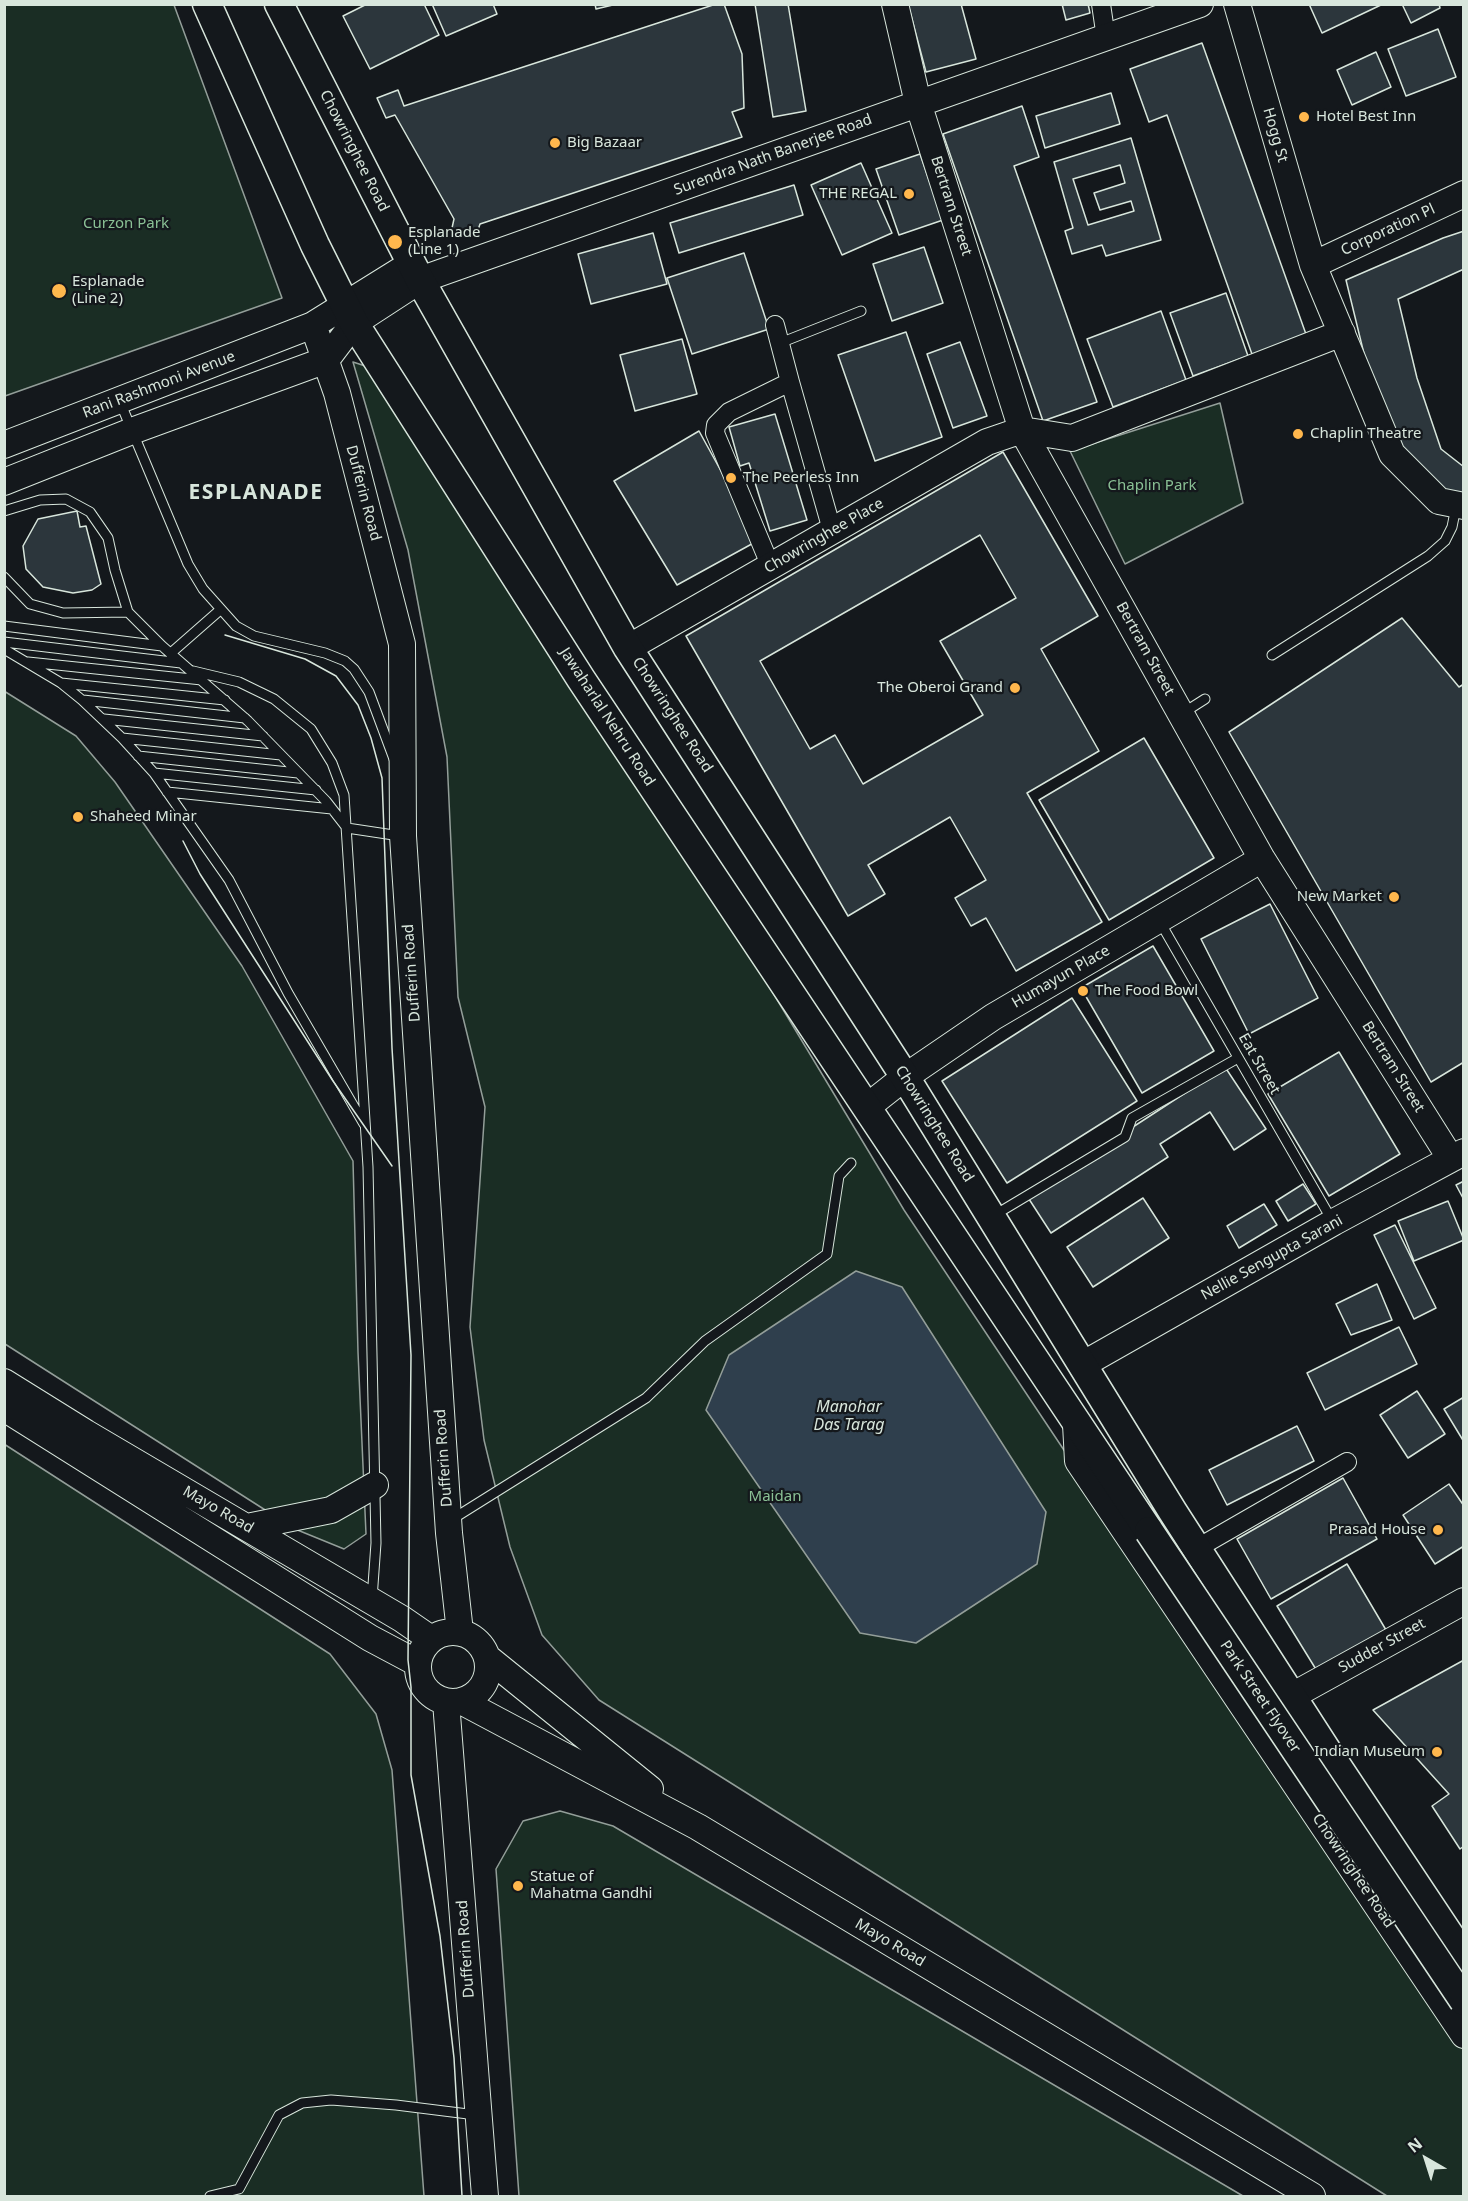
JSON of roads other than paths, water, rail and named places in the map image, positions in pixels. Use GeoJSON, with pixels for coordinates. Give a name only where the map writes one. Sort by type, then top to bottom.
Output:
{"type":"FeatureCollection","features":[{"type":"Feature","properties":{"kind":"main road"},"geometry":{"type":"LineString","coordinates":[[4,482],[132,431],[326,360],[349,314],[315,245],[207,4]]}},
{"type":"Feature","properties":{"kind":"main road","name":"Chowringhee Road"},"geometry":{"type":"LineString","coordinates":[[279,4],[416,272],[628,648],[905,1077],[1104,1402]]}},
{"type":"Feature","properties":{"kind":"main road","name":"Bertram Street"},"geometry":{"type":"LineString","coordinates":[[895,4],[918,103],[1022,430],[1262,859],[1457,1156]]}},
{"type":"Feature","properties":{"kind":"main road","name":"Surendra Nath Banerjee Road"},"geometry":{"type":"LineString","coordinates":[[349,314],[416,272],[918,103],[1200,4]]}},
{"type":"Feature","properties":{"kind":"main road","name":"Hogg St"},"geometry":{"type":"LineString","coordinates":[[1237,4],[1313,265],[1342,333]]}},
{"type":"Feature","properties":{"kind":"main road","name":"Corporation Pl"},"geometry":{"type":"LineString","coordinates":[[1313,265],[1464,194]]}},
{"type":"Feature","properties":{"kind":"main road","name":"Rani Rashmoni Avenue"},"geometry":{"type":"LineString","coordinates":[[4,444],[313,325],[349,314]]}},
{"type":"Feature","properties":{"kind":"main road","name":"Jawaharlal Nehru Road"},"geometry":{"type":"LineString","coordinates":[[349,314],[581,678],[867,1107]]}},
{"type":"Feature","properties":{"kind":"main road","name":"Dufferin Road"},"geometry":{"type":"LineString","coordinates":[[313,325],[337,393],[402,644],[403,836],[449,1521],[460,1632]]}},
{"type":"Feature","properties":{"kind":"main road"},"geometry":{"type":"LineString","coordinates":[[1022,430],[1072,438],[1342,333],[1392,454],[1453,504]]}},
{"type":"Feature","properties":{"kind":"main road","name":"Chowringhee Place"},"geometry":{"type":"LineString","coordinates":[[628,648],[987,442],[1022,430]]}},
{"type":"Feature","properties":{"kind":"main road","name":"Humayun Place"},"geometry":{"type":"LineString","coordinates":[[867,1107],[905,1077],[993,1017],[1262,859]]}},
{"type":"Feature","properties":{"kind":"main road"},"geometry":{"type":"LineString","coordinates":[[867,1107],[1076,1424]]}},
{"type":"Feature","properties":{"kind":"main road","name":"Nellie Sengupta Sarani"},"geometry":{"type":"LineString","coordinates":[[1082,1365],[1334,1222],[1457,1156]]}},
{"type":"Feature","properties":{"kind":"main road","name":"Mayo Road"},"geometry":{"type":"LineString","coordinates":[[4,1382],[86,1433],[372,1601],[431,1639]]}},
{"type":"Feature","properties":{"kind":"main road"},"geometry":{"type":"LineString","coordinates":[[1104,1402],[1132,1422],[1301,1691],[1464,1932]]}},
{"type":"Feature","properties":{"kind":"main road","name":"Park Street Flyover"},"geometry":{"type":"LineString","coordinates":[[1104,1402],[1325,1748],[1464,1957]]}},
{"type":"Feature","properties":{"kind":"main road","name":"Mayo Road"},"geometry":{"type":"LineString","coordinates":[[4,1408],[370,1638],[417,1663]]}},
{"type":"Feature","properties":{"kind":"main road","name":"Chowringhee Road"},"geometry":{"type":"LineString","coordinates":[[1076,1424],[1078,1461],[1464,2035]]}},
{"type":"Feature","properties":{"kind":"main road","name":"Park Street Flyover"},"geometry":{"type":"LineString","coordinates":[[1076,1424],[1464,2001]]}},
{"type":"Feature","properties":{"kind":"main road"},"geometry":{"type":"LineString","coordinates":[[247,1527],[331,1510],[375,1485]]}},
{"type":"Feature","properties":{"kind":"main road","name":"Sudder Street"},"geometry":{"type":"LineString","coordinates":[[1301,1691],[1464,1601]]}},
{"type":"Feature","properties":{"kind":"main road"},"geometry":{"type":"LineString","coordinates":[[488,1658],[487,1678],[482,1688],[475,1695],[454,1702],[429,1693],[418,1676],[417,1663],[424,1647],[431,1639],[440,1634],[460,1632],[477,1641],[488,1658],[698,1827]]}},
{"type":"Feature","properties":{"kind":"main road","name":"Dufferin Road"},"geometry":{"type":"LineString","coordinates":[[454,1702],[478,2115],[485,2196]]}},
{"type":"Feature","properties":{"kind":"main road","name":"Mayo Road"},"geometry":{"type":"LineString","coordinates":[[454,1702],[698,1827],[1312,2196]]}},
{"type":"Feature","properties":{"kind":"street"},"geometry":{"type":"LineString","coordinates":[[1101,4],[1106,38]]}},
{"type":"Feature","properties":{"kind":"street"},"geometry":{"type":"LineString","coordinates":[[778,334],[832,530]]}},
{"type":"Feature","properties":{"kind":"street"},"geometry":{"type":"LineString","coordinates":[[771,567],[715,433],[716,425],[729,412],[790,382]]}},
{"type":"Feature","properties":{"kind":"street"},"geometry":{"type":"LineString","coordinates":[[1208,1542],[1347,1462]]}},
{"type":"Feature","properties":{"kind":"lane"},"geometry":{"type":"LineString","coordinates":[[778,334],[861,311]]}},
{"type":"Feature","properties":{"kind":"lane"},"geometry":{"type":"LineString","coordinates":[[120,400],[188,564],[203,589],[236,626],[254,636],[325,653],[345,661],[354,669],[369,692],[384,736],[403,778]]}},
{"type":"Feature","properties":{"kind":"lane"},"geometry":{"type":"LineString","coordinates":[[4,512],[40,500],[66,499],[90,512],[108,538],[128,612],[162,646],[193,671],[263,736],[316,790],[347,828],[403,836]]}},
{"type":"Feature","properties":{"kind":"lane"},"geometry":{"type":"LineString","coordinates":[[1272,655],[1428,556],[1445,541],[1452,527],[1453,504]]}},
{"type":"Feature","properties":{"kind":"lane"},"geometry":{"type":"LineString","coordinates":[[4,577],[30,604],[63,613],[128,612]]}},
{"type":"Feature","properties":{"kind":"lane"},"geometry":{"type":"LineString","coordinates":[[171,653],[220,610]]}},
{"type":"Feature","properties":{"kind":"lane"},"geometry":{"type":"LineString","coordinates":[[4,626],[162,646]]}},
{"type":"Feature","properties":{"kind":"lane"},"geometry":{"type":"LineString","coordinates":[[4,642],[182,663]]}},
{"type":"Feature","properties":{"kind":"lane"},"geometry":{"type":"LineString","coordinates":[[4,649],[61,683],[82,700],[104,719],[153,773],[229,880],[288,993],[366,1126]]}},
{"type":"Feature","properties":{"kind":"lane"},"geometry":{"type":"LineString","coordinates":[[26,661],[203,680]]}},
{"type":"Feature","properties":{"kind":"lane"},"geometry":{"type":"LineString","coordinates":[[193,671],[239,682],[274,699],[311,729],[332,763],[344,795],[366,1126],[376,1543],[372,1601]]}},
{"type":"Feature","properties":{"kind":"lane"},"geometry":{"type":"LineString","coordinates":[[61,683],[225,700]]}},
{"type":"Feature","properties":{"kind":"lane"},"geometry":{"type":"LineString","coordinates":[[1181,714],[1205,699]]}},
{"type":"Feature","properties":{"kind":"lane"},"geometry":{"type":"LineString","coordinates":[[82,700],[244,718]]}},
{"type":"Feature","properties":{"kind":"lane"},"geometry":{"type":"LineString","coordinates":[[104,719],[263,736]]}},
{"type":"Feature","properties":{"kind":"lane"},"geometry":{"type":"LineString","coordinates":[[122,738],[281,755]]}},
{"type":"Feature","properties":{"kind":"lane"},"geometry":{"type":"LineString","coordinates":[[138,756],[298,773]]}},
{"type":"Feature","properties":{"kind":"lane"},"geometry":{"type":"LineString","coordinates":[[153,773],[316,790]]}},
{"type":"Feature","properties":{"kind":"lane"},"geometry":{"type":"LineString","coordinates":[[167,792],[332,809]]}},
{"type":"Feature","properties":{"kind":"lane","name":"Eat Street"},"geometry":{"type":"LineString","coordinates":[[1158,920],[1334,1222]]}},
{"type":"Feature","properties":{"kind":"lane"},"geometry":{"type":"LineString","coordinates":[[991,1217],[1125,1137],[1132,1118],[1238,1058]]}},
{"type":"Feature","properties":{"kind":"lane"},"geometry":{"type":"LineString","coordinates":[[449,1521],[646,1398],[705,1341],[827,1254],[839,1176],[851,1163]]}},
{"type":"Feature","properties":{"kind":"lane"},"geometry":{"type":"LineString","coordinates":[[210,2196],[239,2189],[279,2115],[302,2103],[331,2100],[478,2115]]}},
{"type":"Feature","properties":{"kind":"water","name":"Manohar Das Tarag"},"geometry":{"type":"Polygon","coordinates":[[[856,1271],[902,1287],[1046,1512],[1037,1564],[916,1643],[860,1633],[706,1410],[729,1355],[856,1271]]]}},
{"type":"Feature","properties":{"kind":"tram line"},"geometry":{"type":"LineString","coordinates":[[225,635],[305,659],[336,676],[358,705],[371,738],[382,778],[392,1048],[411,1355],[408,1660],[411,1687],[411,1775],[440,1936],[454,2058],[462,2196]]}},
{"type":"Feature","properties":{"kind":"tram line"},"geometry":{"type":"LineString","coordinates":[[183,841],[200,874],[333,1081],[392,1166]]}},
{"type":"Feature","properties":{"kind":"place","name":"Hotel Best Inn"},"geometry":{"type":"Point","coordinates":[1304,117]}},
{"type":"Feature","properties":{"kind":"place","name":"Big Bazaar"},"geometry":{"type":"Point","coordinates":[555,143]}},
{"type":"Feature","properties":{"kind":"place","name":"THE REGAL"},"geometry":{"type":"Point","coordinates":[909,194]}},
{"type":"Feature","properties":{"kind":"place","name":"Esplanade (Line 1)"},"geometry":{"type":"Point","coordinates":[395,242]}},
{"type":"Feature","properties":{"kind":"place","name":"Esplanade (Line 2)"},"geometry":{"type":"Point","coordinates":[59,291]}},
{"type":"Feature","properties":{"kind":"place","name":"Chaplin Theatre"},"geometry":{"type":"Point","coordinates":[1298,434]}},
{"type":"Feature","properties":{"kind":"place","name":"The Peerless Inn"},"geometry":{"type":"Point","coordinates":[731,478]}},
{"type":"Feature","properties":{"kind":"place","name":"The Oberoi Grand"},"geometry":{"type":"Point","coordinates":[1015,688]}},
{"type":"Feature","properties":{"kind":"place","name":"Shaheed Minar"},"geometry":{"type":"Point","coordinates":[78,817]}},
{"type":"Feature","properties":{"kind":"place","name":"New Market"},"geometry":{"type":"Point","coordinates":[1394,897]}},
{"type":"Feature","properties":{"kind":"place","name":"The Food Bowl"},"geometry":{"type":"Point","coordinates":[1083,991]}},
{"type":"Feature","properties":{"kind":"place","name":"Prasad House"},"geometry":{"type":"Point","coordinates":[1438,1530]}},
{"type":"Feature","properties":{"kind":"place","name":"Indian Museum"},"geometry":{"type":"Point","coordinates":[1437,1752]}},
{"type":"Feature","properties":{"kind":"place","name":"Statue of Mahatma Gandhi"},"geometry":{"type":"Point","coordinates":[518,1886]}},
{"type":"Feature","properties":{"kind":"district","name":"ESPLANADE"},"geometry":{"type":"Point","coordinates":[256,493]}},
{"type":"Feature","properties":{"kind":"park label","name":"Curzon Park"},"geometry":{"type":"Point","coordinates":[126,224]}},
{"type":"Feature","properties":{"kind":"park label","name":"Chaplin Park"},"geometry":{"type":"Point","coordinates":[1152,486]}},
{"type":"Feature","properties":{"kind":"park label","name":"Maidan"},"geometry":{"type":"Point","coordinates":[775,1497]}}]}
